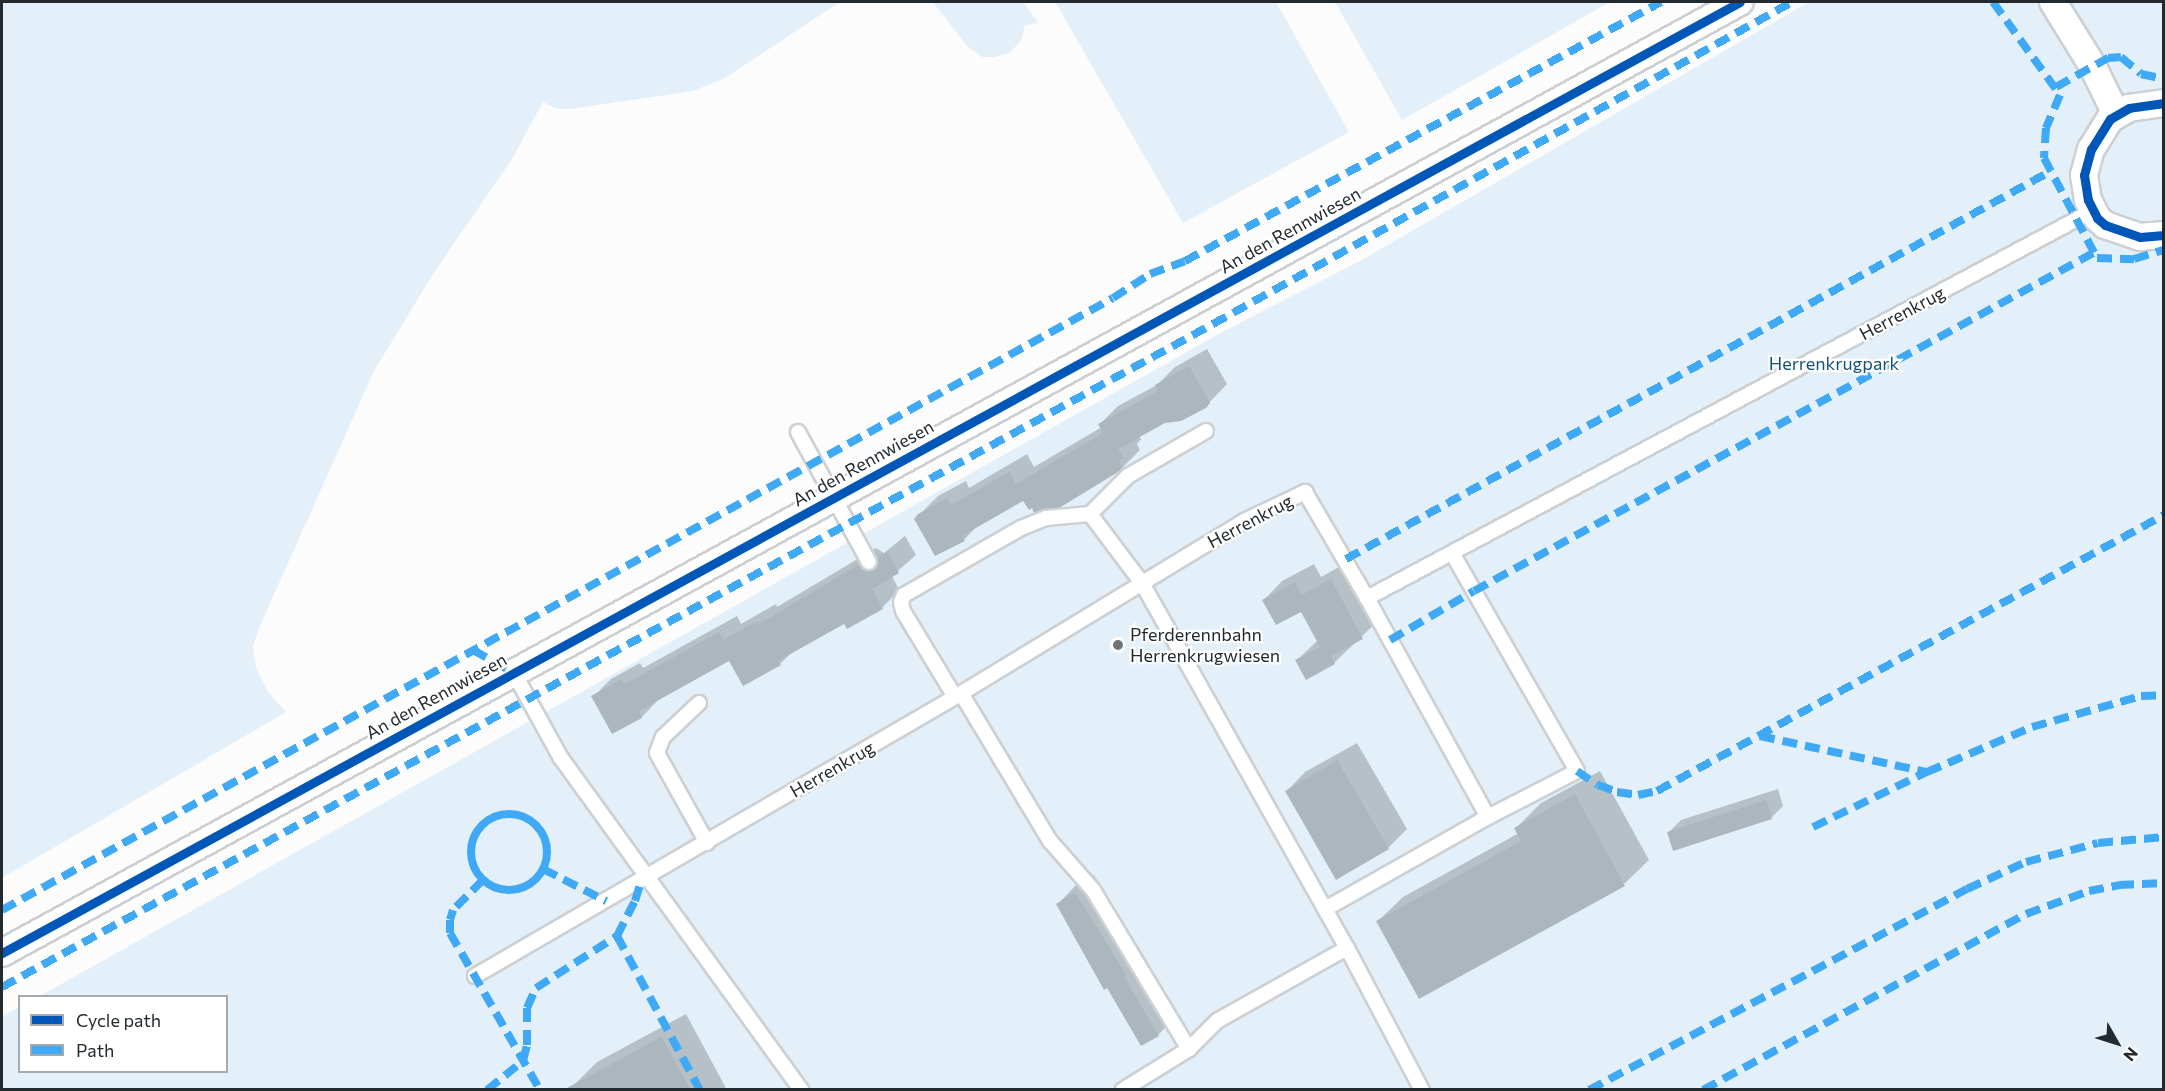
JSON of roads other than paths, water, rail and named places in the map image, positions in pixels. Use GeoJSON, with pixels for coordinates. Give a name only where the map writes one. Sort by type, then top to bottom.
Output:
{"type":"FeatureCollection","features":[{"type":"Feature","properties":{"kind":"street","name":"An den Rennwiesen"},"geometry":{"type":"LineString","coordinates":[[2,953],[1740,2]]}},
{"type":"Feature","properties":{"kind":"street"},"geometry":{"type":"LineString","coordinates":[[2053,2],[2092,65],[2116,114]]}},
{"type":"Feature","properties":{"kind":"street"},"geometry":{"type":"LineString","coordinates":[[2163,103],[2129,108],[2116,114],[2098,136],[2086,163],[2085,188],[2092,212],[2105,225],[2140,237],[2163,235]]}},
{"type":"Feature","properties":{"kind":"lane","name":"Herrenkrug"},"geometry":{"type":"LineString","coordinates":[[475,976],[958,695],[1244,522],[1305,492],[1367,598],[2092,212]]}},
{"type":"Feature","properties":{"kind":"lane"},"geometry":{"type":"LineString","coordinates":[[1189,1049],[1093,890],[1050,841],[903,611],[901,602],[904,595],[1029,524],[1055,517],[1090,514],[1128,476],[1206,431]]}},
{"type":"Feature","properties":{"kind":"lane"},"geometry":{"type":"LineString","coordinates":[[798,432],[869,562]]}},
{"type":"Feature","properties":{"kind":"lane"},"geometry":{"type":"LineString","coordinates":[[1090,514],[1142,583],[1327,908],[1422,1089]]}},
{"type":"Feature","properties":{"kind":"lane"},"geometry":{"type":"LineString","coordinates":[[1327,908],[1488,817],[1577,771],[1452,553]]}},
{"type":"Feature","properties":{"kind":"lane"},"geometry":{"type":"LineString","coordinates":[[1367,598],[1488,817]]}},
{"type":"Feature","properties":{"kind":"lane"},"geometry":{"type":"LineString","coordinates":[[514,672],[561,758],[801,1089]]}},
{"type":"Feature","properties":{"kind":"lane"},"geometry":{"type":"LineString","coordinates":[[699,703],[663,737],[657,753],[707,843]]}},
{"type":"Feature","properties":{"kind":"lane"},"geometry":{"type":"LineString","coordinates":[[1123,1089],[1189,1049],[1217,1021],[1347,948]]}},
{"type":"Feature","properties":{"kind":"place","name":"Pferderennbahn Herrenkrugwiesen"},"geometry":{"type":"Point","coordinates":[1118,645]}},
{"type":"Feature","properties":{"kind":"park label","name":"Herrenkrugpark"},"geometry":{"type":"Point","coordinates":[1834,363]}}]}
